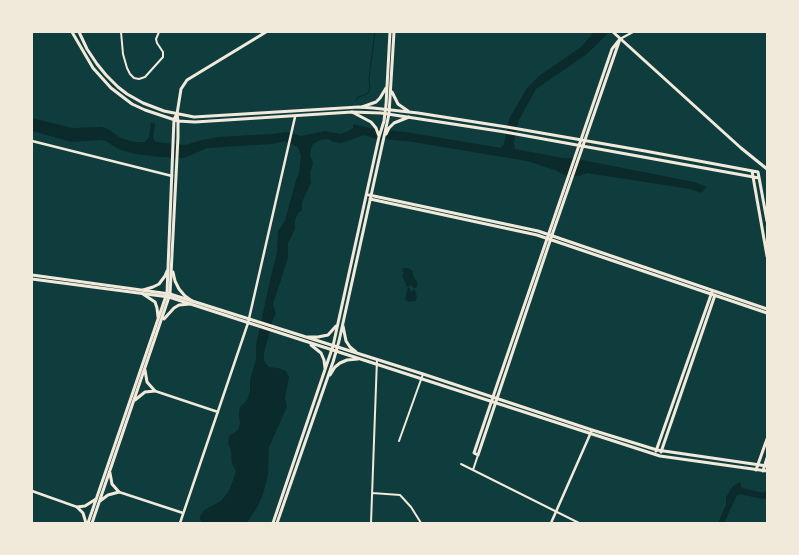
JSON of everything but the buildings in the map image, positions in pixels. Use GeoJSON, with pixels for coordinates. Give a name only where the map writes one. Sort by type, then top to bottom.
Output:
{"type":"FeatureCollection","features":[{"type":"Feature","properties":{"kind":"main road"},"geometry":{"type":"LineString","coordinates":[[72,32],[93,68],[111,88],[132,104],[174,120],[195,122],[295,117],[352,112],[410,112],[583,140],[758,172],[767,221]]}},
{"type":"Feature","properties":{"kind":"main road"},"geometry":{"type":"LineString","coordinates":[[79,32],[87,49],[97,64],[106,75],[127,94],[143,103],[177,114],[194,117],[359,107],[376,102],[387,86]]}},
{"type":"Feature","properties":{"kind":"main road"},"geometry":{"type":"LineString","coordinates":[[191,302],[182,294],[176,285],[170,265],[172,176],[178,137],[177,114],[181,89],[187,80],[266,32]]}},
{"type":"Feature","properties":{"kind":"main road"},"geometry":{"type":"LineString","coordinates":[[277,523],[326,380],[341,321],[368,197],[379,137],[387,112],[390,32]]}},
{"type":"Feature","properties":{"kind":"main road"},"geometry":{"type":"LineString","coordinates":[[368,197],[384,138],[391,89],[394,32]]}},
{"type":"Feature","properties":{"kind":"main road"},"geometry":{"type":"LineString","coordinates":[[613,32],[741,148],[767,169]]}},
{"type":"Feature","properties":{"kind":"main road"},"geometry":{"type":"LineString","coordinates":[[550,237],[478,455],[474,453],[492,398],[620,39]]}},
{"type":"Feature","properties":{"kind":"main road"},"geometry":{"type":"LineString","coordinates":[[391,89],[396,102],[402,108],[410,112]]}},
{"type":"Feature","properties":{"kind":"main road"},"geometry":{"type":"LineString","coordinates":[[359,107],[759,178]]}},
{"type":"Feature","properties":{"kind":"main road"},"geometry":{"type":"LineString","coordinates":[[352,112],[371,122],[376,128],[379,137]]}},
{"type":"Feature","properties":{"kind":"main road"},"geometry":{"type":"LineString","coordinates":[[92,523],[145,369],[168,295],[175,158],[174,120],[177,114]]}},
{"type":"Feature","properties":{"kind":"main road"},"geometry":{"type":"LineString","coordinates":[[384,138],[389,128],[394,123],[410,117]]}},
{"type":"Feature","properties":{"kind":"main road"},"geometry":{"type":"LineString","coordinates":[[752,171],[767,256]]}},
{"type":"Feature","properties":{"kind":"main road"},"geometry":{"type":"LineString","coordinates":[[368,197],[550,237],[714,293],[767,313]]}},
{"type":"Feature","properties":{"kind":"main road"},"geometry":{"type":"LineString","coordinates":[[143,292],[159,284],[170,265]]}},
{"type":"Feature","properties":{"kind":"main road"},"geometry":{"type":"LineString","coordinates":[[32,275],[143,292],[155,303],[160,321]]}},
{"type":"Feature","properties":{"kind":"main road"},"geometry":{"type":"LineString","coordinates":[[32,279],[168,295],[334,349],[361,360],[660,456],[767,471]]}},
{"type":"Feature","properties":{"kind":"main road"},"geometry":{"type":"LineString","coordinates":[[714,293],[767,309]]}},
{"type":"Feature","properties":{"kind":"main road"},"geometry":{"type":"LineString","coordinates":[[655,454],[714,293]]}},
{"type":"Feature","properties":{"kind":"main road"},"geometry":{"type":"LineString","coordinates":[[660,456],[714,293]]}},
{"type":"Feature","properties":{"kind":"main road"},"geometry":{"type":"LineString","coordinates":[[87,523],[160,321],[174,308],[191,302]]}},
{"type":"Feature","properties":{"kind":"main road"},"geometry":{"type":"LineString","coordinates":[[304,339],[328,335],[341,321]]}},
{"type":"Feature","properties":{"kind":"main road"},"geometry":{"type":"LineString","coordinates":[[341,321],[347,342],[352,349],[362,355]]}},
{"type":"Feature","properties":{"kind":"main road"},"geometry":{"type":"LineString","coordinates":[[304,339],[321,353],[324,365],[323,376]]}},
{"type":"Feature","properties":{"kind":"main road"},"geometry":{"type":"LineString","coordinates":[[334,349],[377,359],[492,398],[657,450],[766,465]]}},
{"type":"Feature","properties":{"kind":"main road"},"geometry":{"type":"LineString","coordinates":[[272,523],[323,376],[334,349]]}},
{"type":"Feature","properties":{"kind":"main road"},"geometry":{"type":"LineString","coordinates":[[326,380],[335,367],[340,363],[347,360],[361,360]]}},
{"type":"Feature","properties":{"kind":"main road"},"geometry":{"type":"LineString","coordinates":[[145,369],[147,382],[155,391]]}},
{"type":"Feature","properties":{"kind":"main road"},"geometry":{"type":"LineString","coordinates":[[134,401],[144,392],[155,391]]}},
{"type":"Feature","properties":{"kind":"main road"},"geometry":{"type":"LineString","coordinates":[[756,470],[767,439]]}},
{"type":"Feature","properties":{"kind":"main road"},"geometry":{"type":"LineString","coordinates":[[763,471],[767,458]]}},
{"type":"Feature","properties":{"kind":"main road"},"geometry":{"type":"LineString","coordinates":[[110,471],[112,484],[119,492]]}},
{"type":"Feature","properties":{"kind":"main road"},"geometry":{"type":"LineString","coordinates":[[99,502],[108,494],[119,492]]}},
{"type":"Feature","properties":{"kind":"main road"},"geometry":{"type":"LineString","coordinates":[[76,507],[86,506],[96,498]]}},
{"type":"Feature","properties":{"kind":"main road"},"geometry":{"type":"LineString","coordinates":[[76,507],[83,513],[87,523]]}},
{"type":"Feature","properties":{"kind":"street"},"geometry":{"type":"LineString","coordinates":[[121,32],[123,54],[127,68],[130,74],[139,80],[145,77],[163,57],[163,52],[156,39],[159,32]]}},
{"type":"Feature","properties":{"kind":"street"},"geometry":{"type":"LineString","coordinates":[[620,39],[633,32]]}},
{"type":"Feature","properties":{"kind":"street"},"geometry":{"type":"LineString","coordinates":[[180,523],[249,321],[295,117]]}},
{"type":"Feature","properties":{"kind":"street"},"geometry":{"type":"LineString","coordinates":[[32,141],[172,176]]}},
{"type":"Feature","properties":{"kind":"street"},"geometry":{"type":"LineString","coordinates":[[371,523],[377,359]]}},
{"type":"Feature","properties":{"kind":"street"},"geometry":{"type":"LineString","coordinates":[[399,441],[423,374]]}},
{"type":"Feature","properties":{"kind":"street"},"geometry":{"type":"LineString","coordinates":[[155,391],[218,412]]}},
{"type":"Feature","properties":{"kind":"street"},"geometry":{"type":"LineString","coordinates":[[551,523],[592,430]]}},
{"type":"Feature","properties":{"kind":"street"},"geometry":{"type":"LineString","coordinates":[[473,470],[478,455]]}},
{"type":"Feature","properties":{"kind":"street"},"geometry":{"type":"LineString","coordinates":[[461,464],[579,523]]}},
{"type":"Feature","properties":{"kind":"street"},"geometry":{"type":"LineString","coordinates":[[32,491],[76,507]]}},
{"type":"Feature","properties":{"kind":"street"},"geometry":{"type":"LineString","coordinates":[[119,492],[183,513]]}},
{"type":"Feature","properties":{"kind":"street"},"geometry":{"type":"LineString","coordinates":[[372,493],[400,495],[411,507],[421,523]]}},
{"type":"Feature","properties":{"kind":"water"},"geometry":{"type":"Polygon","coordinates":[[[594,32],[609,32],[587,54],[536,89],[519,120],[514,143],[515,149],[563,158],[572,158],[694,182],[707,187],[701,193],[690,189],[587,173],[579,176],[566,176],[557,171],[527,161],[413,142],[373,138],[364,135],[341,143],[328,139],[320,140],[313,144],[310,155],[313,163],[310,173],[311,183],[302,202],[302,210],[298,213],[295,220],[295,229],[288,243],[288,258],[273,304],[276,314],[273,319],[264,353],[264,361],[269,367],[286,371],[289,377],[285,398],[287,407],[269,447],[268,475],[263,494],[258,506],[247,523],[201,523],[200,517],[204,510],[221,501],[230,489],[236,471],[232,464],[231,451],[228,443],[229,436],[238,430],[240,423],[240,407],[247,400],[250,391],[250,380],[256,359],[256,345],[277,253],[278,231],[285,221],[299,173],[301,156],[298,147],[285,141],[272,144],[207,148],[184,158],[161,157],[135,154],[118,149],[106,141],[72,142],[32,131],[32,118],[72,128],[102,127],[108,129],[121,138],[137,142],[144,142],[147,140],[149,137],[151,122],[155,124],[153,138],[156,142],[185,145],[218,137],[286,132],[301,136],[325,131],[340,134],[353,128],[353,124],[369,128],[406,132],[501,148],[504,144],[509,119],[527,88],[539,76],[581,47],[594,32]]]}},
{"type":"Feature","properties":{"kind":"water"},"geometry":{"type":"Polygon","coordinates":[[[402,268],[412,270],[414,278],[418,283],[416,288],[411,285],[407,287],[402,275],[404,274],[402,268]]]}},
{"type":"Feature","properties":{"kind":"water"},"geometry":{"type":"Polygon","coordinates":[[[409,287],[411,292],[414,289],[415,290],[417,297],[415,302],[405,300],[407,289],[409,287]]]}},
{"type":"Feature","properties":{"kind":"water"},"geometry":{"type":"Polygon","coordinates":[[[740,482],[743,493],[737,495],[724,523],[718,523],[726,505],[726,497],[733,486],[740,482]]]}},
{"type":"Feature","properties":{"kind":"waterway"},"geometry":{"type":"LineString","coordinates":[[356,101],[357,98],[368,93],[370,88],[369,78],[375,32]]}},
{"type":"Feature","properties":{"kind":"waterway"},"geometry":{"type":"LineString","coordinates":[[736,490],[763,496],[767,494]]}}]}
